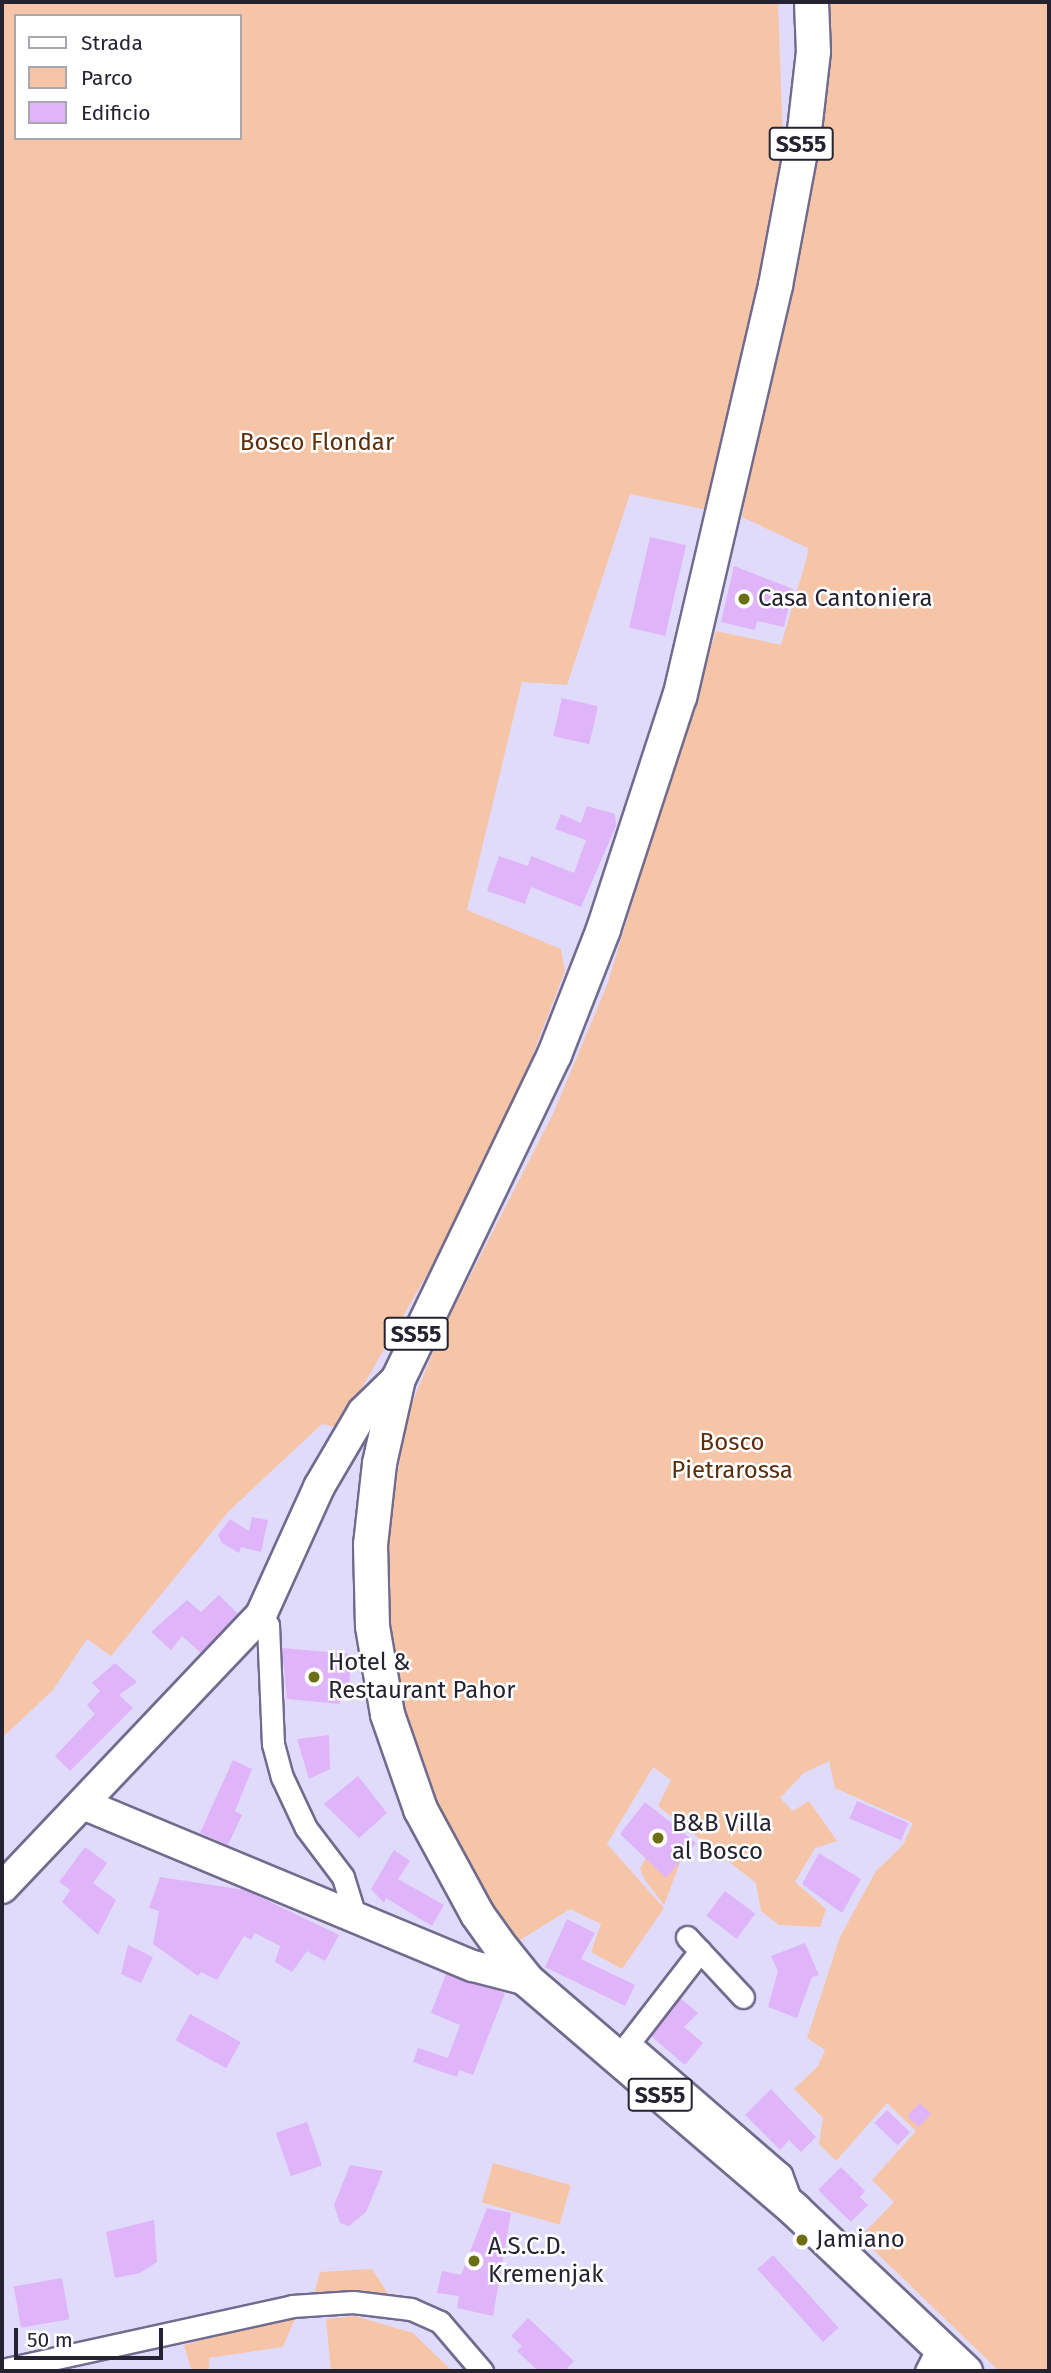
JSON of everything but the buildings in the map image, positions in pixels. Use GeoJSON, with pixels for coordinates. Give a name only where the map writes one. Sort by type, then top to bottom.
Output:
{"type":"FeatureCollection","features":[{"type":"Feature","properties":{"kind":"main road","name":"SS55"},"geometry":{"type":"LineString","coordinates":[[811,2],[813,51],[804,130],[727,507],[679,696],[603,929],[548,1067],[398,1378],[379,1463],[370,1544],[372,1626],[387,1714],[420,1810],[477,1914],[527,1980],[623,2051],[794,2209],[929,2365],[965,2371]]}},
{"type":"Feature","properties":{"kind":"main road"},"geometry":{"type":"LineString","coordinates":[[2,1888],[261,1615],[318,1488],[363,1412],[398,1378]]}},
{"type":"Feature","properties":{"kind":"main road"},"geometry":{"type":"LineString","coordinates":[[83,1804],[472,1966],[527,1980]]}},
{"type":"Feature","properties":{"kind":"street"},"geometry":{"type":"LineString","coordinates":[[261,1615],[268,1625],[273,1745],[282,1777],[306,1828],[343,1877],[355,1916]]}},
{"type":"Feature","properties":{"kind":"street"},"geometry":{"type":"LineString","coordinates":[[623,2051],[694,1944],[743,1997]]}},
{"type":"Feature","properties":{"kind":"street"},"geometry":{"type":"LineString","coordinates":[[2,2370],[292,2305],[353,2301],[411,2309],[440,2322],[482,2371]]}},
{"type":"Feature","properties":{"kind":"green space","name":"Bosco Flondar"},"geometry":{"type":"Polygon","coordinates":[[[2,2],[778,2],[784,175],[708,510],[630,494],[567,685],[522,682],[467,910],[561,949],[565,971],[510,1114],[445,1243],[339,1428],[322,1424],[229,1511],[111,1656],[87,1639],[53,1690],[2,1738],[2,2]]]}},
{"type":"Feature","properties":{"kind":"green space","name":"Bosco Pietrarossa"},"geometry":{"type":"Polygon","coordinates":[[[826,2],[1049,2],[1049,2371],[999,2371],[860,2237],[894,2202],[872,2180],[916,2131],[887,2103],[836,2161],[819,2144],[823,2118],[794,2089],[818,2066],[825,2050],[807,2038],[840,1937],[876,1871],[903,1845],[913,1823],[835,1788],[829,1761],[804,1773],[780,1798],[793,1811],[809,1801],[837,1841],[815,1848],[795,1882],[826,1909],[820,1927],[779,1925],[761,1911],[756,1883],[658,1806],[671,1780],[653,1767],[607,1844],[664,1908],[622,1969],[591,1952],[601,1924],[570,1909],[517,1942],[491,1910],[433,1808],[402,1724],[386,1650],[383,1568],[406,1418],[441,1333],[553,1114],[607,985],[716,631],[781,645],[807,557],[808,548],[742,517],[744,508],[738,506],[827,96],[826,2]]]}},
{"type":"Feature","properties":{"kind":"green space"},"geometry":{"type":"Polygon","coordinates":[[[647,1856],[666,1878],[681,1860],[664,1905],[644,1879],[640,1868],[647,1856]]]}},
{"type":"Feature","properties":{"kind":"green space"},"geometry":{"type":"Polygon","coordinates":[[[493,2163],[571,2185],[560,2225],[482,2202],[493,2163]]]}},
{"type":"Feature","properties":{"kind":"green space"},"geometry":{"type":"Polygon","coordinates":[[[372,2269],[390,2297],[313,2299],[320,2272],[372,2269]]]}},
{"type":"Feature","properties":{"kind":"green space"},"geometry":{"type":"Polygon","coordinates":[[[297,2314],[283,2347],[209,2358],[209,2371],[193,2371],[190,2366],[184,2345],[297,2314]]]}},
{"type":"Feature","properties":{"kind":"green space"},"geometry":{"type":"Polygon","coordinates":[[[355,2316],[413,2333],[452,2371],[331,2371],[326,2319],[355,2316]]]}},
{"type":"Feature","properties":{"kind":"place","name":"Casa Cantoniera"},"geometry":{"type":"Point","coordinates":[744,599]}},
{"type":"Feature","properties":{"kind":"place","name":"Hotel & Restaurant Pahor"},"geometry":{"type":"Point","coordinates":[314,1677]}},
{"type":"Feature","properties":{"kind":"place","name":"B&B Villa al Bosco"},"geometry":{"type":"Point","coordinates":[658,1838]}},
{"type":"Feature","properties":{"kind":"place","name":"Jamiano"},"geometry":{"type":"Point","coordinates":[802,2240]}},
{"type":"Feature","properties":{"kind":"place","name":"A.S.C.D. Kremenjak"},"geometry":{"type":"Point","coordinates":[474,2261]}}]}
